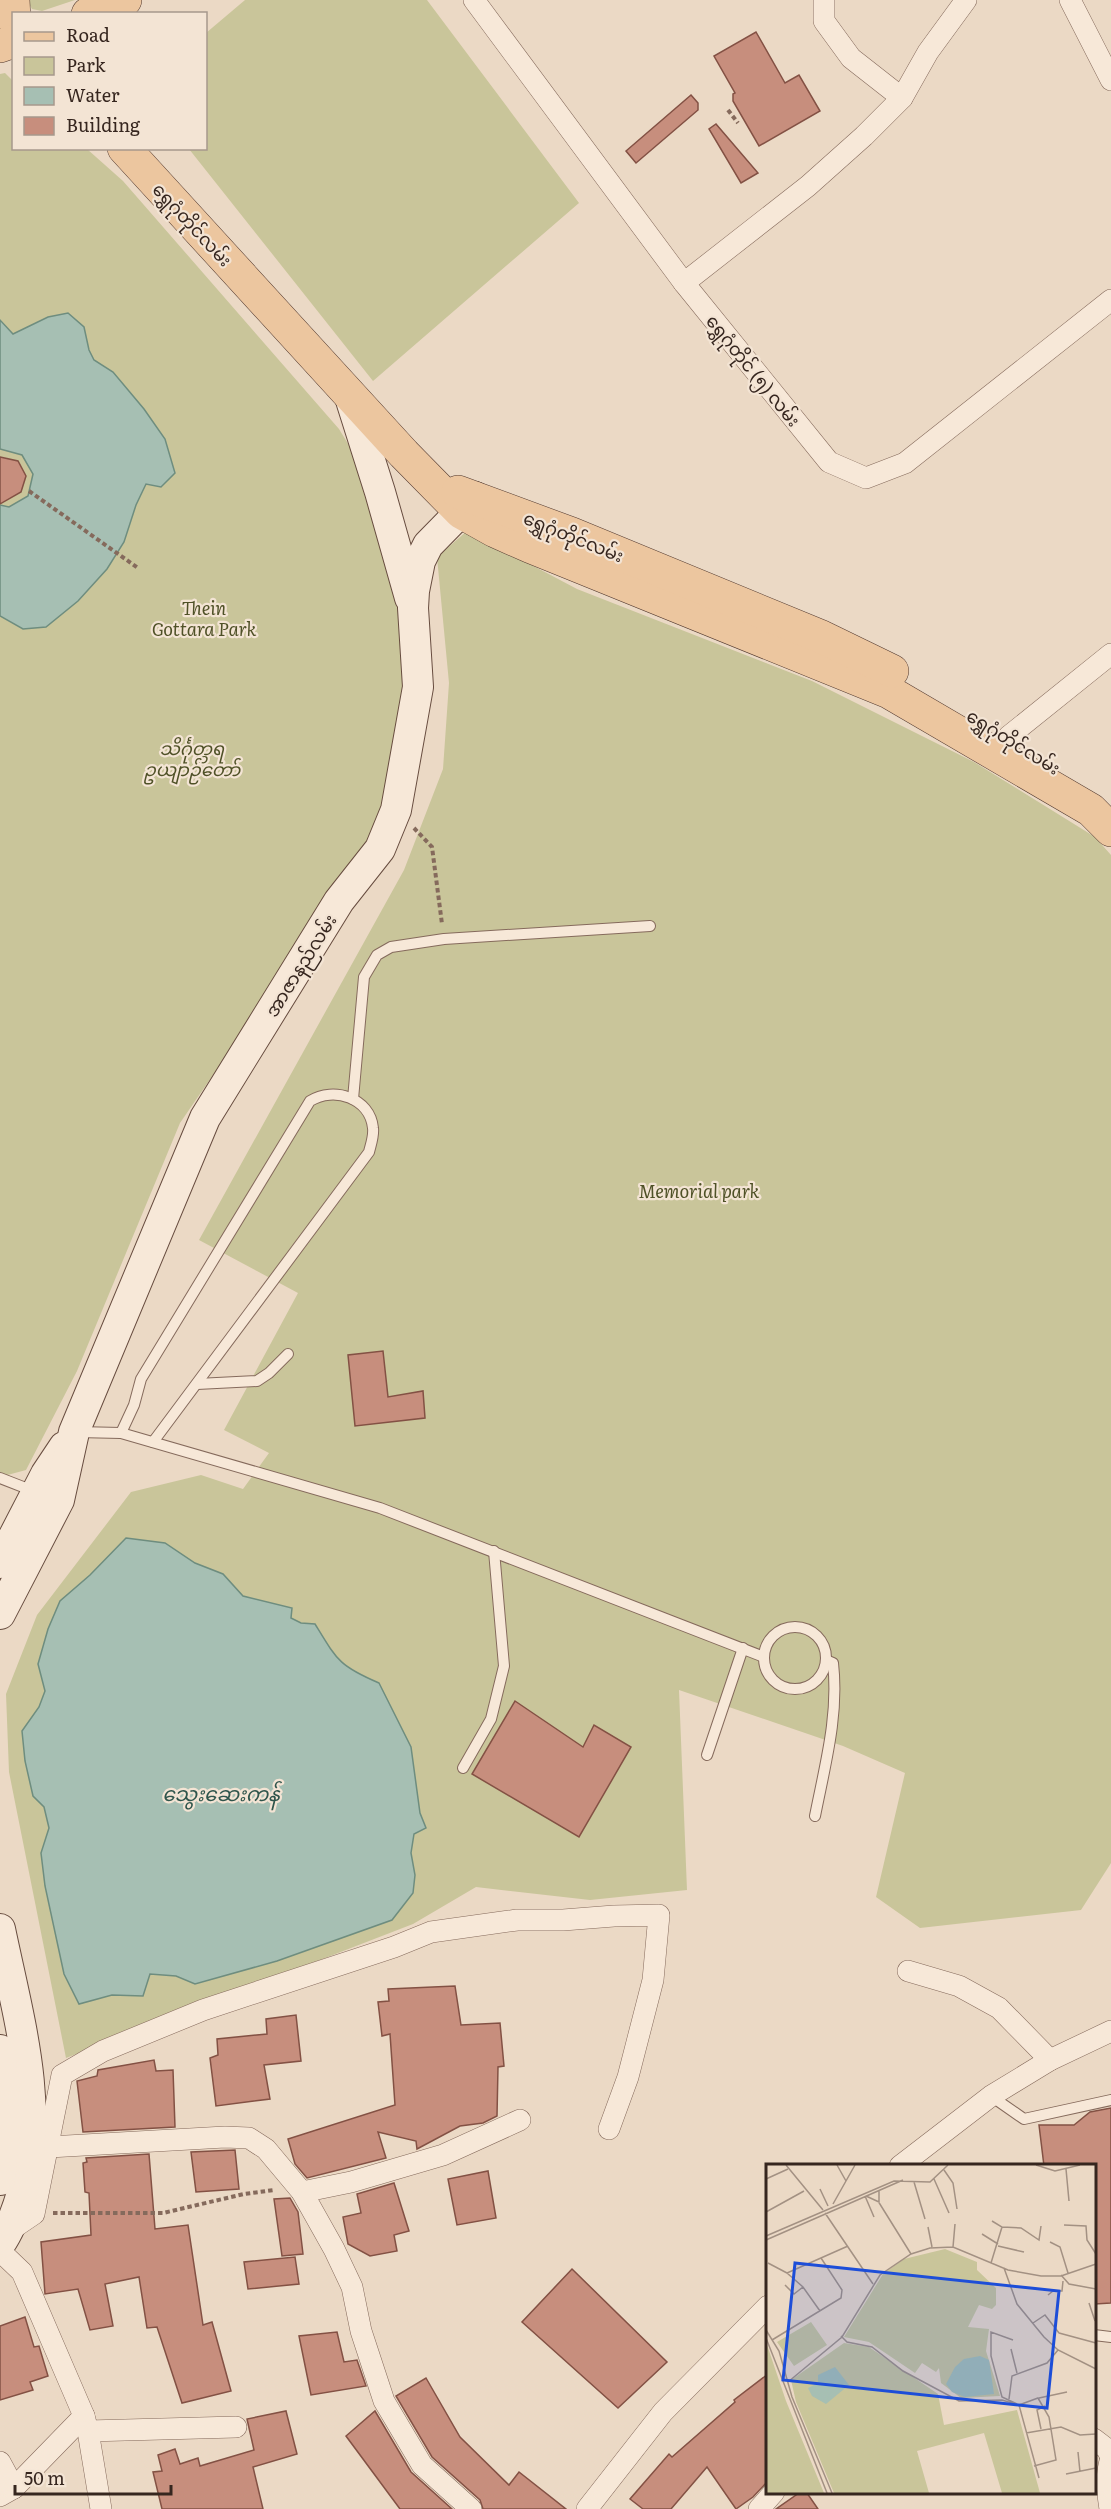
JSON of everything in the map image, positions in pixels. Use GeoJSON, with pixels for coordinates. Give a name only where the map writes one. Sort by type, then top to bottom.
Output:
{"type":"FeatureCollection","features":[{"type":"Feature","properties":{"kind":"main road","name":"ရွှေဂုံတိုင်လမ်း"},"geometry":{"type":"LineString","coordinates":[[126,150],[433,484],[468,505],[572,534],[822,638],[911,679],[1090,810],[1111,830]]}},
{"type":"Feature","properties":{"kind":"main road"},"geometry":{"type":"LineString","coordinates":[[348,392],[377,482],[413,608]]}},
{"type":"Feature","properties":{"kind":"main road","name":"အာဇာနည်လမ်း"},"geometry":{"type":"LineString","coordinates":[[0,1614],[205,1118],[339,902],[380,849],[396,810],[418,687],[414,591],[428,545],[468,505]]}},
{"type":"Feature","properties":{"kind":"main road","name":"ရွှေဂုံတိုင်လမ်း"},"geometry":{"type":"LineString","coordinates":[[1003,745],[1101,796],[1111,806]]}},
{"type":"Feature","properties":{"kind":"main road","name":"အာဇာနည်လမ်း"},"geometry":{"type":"LineString","coordinates":[[0,1563],[48,1496]]}},
{"type":"Feature","properties":{"kind":"main road"},"geometry":{"type":"LineString","coordinates":[[0,1929],[10,2060],[3,2171],[0,2180]]}},
{"type":"Feature","properties":{"kind":"main road"},"geometry":{"type":"LineString","coordinates":[[2,2243],[18,2208],[27,2171],[31,2127],[10,2060]]}},
{"type":"Feature","properties":{"kind":"street","name":"ရွှေဂုံတိုင် (၅) လမ်း"},"geometry":{"type":"LineString","coordinates":[[474,0],[684,283],[829,462],[866,478],[904,463],[1111,300]]}},
{"type":"Feature","properties":{"kind":"street"},"geometry":{"type":"LineString","coordinates":[[824,0],[824,21],[851,58],[902,98]]}},
{"type":"Feature","properties":{"kind":"street"},"geometry":{"type":"LineString","coordinates":[[684,283],[808,186],[902,98],[928,52],[966,0]]}},
{"type":"Feature","properties":{"kind":"street"},"geometry":{"type":"LineString","coordinates":[[1070,0],[1111,80]]}},
{"type":"Feature","properties":{"kind":"street"},"geometry":{"type":"LineString","coordinates":[[1003,745],[1111,654]]}},
{"type":"Feature","properties":{"kind":"street"},"geometry":{"type":"LineString","coordinates":[[101,2509],[86,2424],[22,2272],[2,2243],[34,2214],[62,2075],[103,2051],[203,2010],[394,1947],[431,1932],[517,1920],[659,1915],[653,1980],[628,2077],[609,2129]]}},
{"type":"Feature","properties":{"kind":"street"},"geometry":{"type":"LineString","coordinates":[[908,1971],[959,1986],[999,2008],[1050,2060]]}},
{"type":"Feature","properties":{"kind":"street"},"geometry":{"type":"LineString","coordinates":[[903,2164],[991,2096],[1050,2060],[1111,2031]]}},
{"type":"Feature","properties":{"kind":"street"},"geometry":{"type":"LineString","coordinates":[[302,2192],[351,2182],[443,2155],[520,2120]]}},
{"type":"Feature","properties":{"kind":"street"},"geometry":{"type":"LineString","coordinates":[[49,2147],[225,2137],[249,2138],[266,2149],[302,2192],[352,2287],[361,2331],[384,2401],[422,2466],[471,2509]]}},
{"type":"Feature","properties":{"kind":"street"},"geometry":{"type":"LineString","coordinates":[[597,2506],[663,2412],[766,2308]]}},
{"type":"Feature","properties":{"kind":"street"},"geometry":{"type":"LineString","coordinates":[[0,2462],[7,2492],[86,2424],[236,2427]]}},
{"type":"Feature","properties":{"kind":"street"},"geometry":{"type":"LineString","coordinates":[[1096,2440],[1107,2449],[1111,2457],[1106,2485],[1110,2509]]}},
{"type":"Feature","properties":{"kind":"street"},"geometry":{"type":"LineString","coordinates":[[759,2509],[773,2494]]}},
{"type":"Feature","properties":{"kind":"lane"},"geometry":{"type":"LineString","coordinates":[[353,1099],[360,999],[364,976],[377,955],[391,947],[444,939],[650,926]]}},
{"type":"Feature","properties":{"kind":"lane"},"geometry":{"type":"LineString","coordinates":[[122,1433],[134,1405],[141,1379],[310,1101],[319,1095],[330,1094],[353,1099],[364,1107],[371,1117],[374,1131],[369,1152],[197,1384],[161,1428],[153,1442]]}},
{"type":"Feature","properties":{"kind":"lane"},"geometry":{"type":"LineString","coordinates":[[197,1384],[257,1380],[269,1373],[288,1354]]}},
{"type":"Feature","properties":{"kind":"lane"},"geometry":{"type":"LineString","coordinates":[[74,1432],[122,1433],[380,1508],[764,1657]]}},
{"type":"Feature","properties":{"kind":"lane"},"geometry":{"type":"LineString","coordinates":[[0,1478],[48,1496]]}},
{"type":"Feature","properties":{"kind":"lane"},"geometry":{"type":"LineString","coordinates":[[463,1768],[491,1719],[504,1666],[494,1551]]}},
{"type":"Feature","properties":{"kind":"lane"},"geometry":{"type":"LineString","coordinates":[[797,1627],[815,1634],[825,1650],[826,1660],[819,1678],[812,1684],[794,1689],[776,1683],[769,1675],[764,1657],[766,1647],[778,1632],[797,1627]]}},
{"type":"Feature","properties":{"kind":"lane"},"geometry":{"type":"LineString","coordinates":[[707,1755],[743,1648]]}},
{"type":"Feature","properties":{"kind":"lane"},"geometry":{"type":"LineString","coordinates":[[815,1816],[831,1738],[836,1690],[833,1663],[826,1660]]}},
{"type":"Feature","properties":{"kind":"lane"},"geometry":{"type":"LineString","coordinates":[[991,2096],[1024,2119],[1111,2100]]}},
{"type":"Feature","properties":{"kind":"lane"},"geometry":{"type":"LineString","coordinates":[[1096,2335],[1111,2337]]}},
{"type":"Feature","properties":{"kind":"path"},"geometry":{"type":"LineString","coordinates":[[728,110],[738,123]]}},
{"type":"Feature","properties":{"kind":"path"},"geometry":{"type":"LineString","coordinates":[[29,491],[138,568]]}},
{"type":"Feature","properties":{"kind":"path"},"geometry":{"type":"LineString","coordinates":[[396,810],[432,847],[444,939]]}},
{"type":"Feature","properties":{"kind":"path"},"geometry":{"type":"LineString","coordinates":[[34,2214],[163,2213],[244,2194],[285,2189],[302,2192]]}},
{"type":"Feature","properties":{"kind":"green space"},"geometry":{"type":"Polygon","coordinates":[[[27,0],[75,0],[42,11],[32,9],[27,0]]]}},
{"type":"Feature","properties":{"kind":"green space"},"geometry":{"type":"Polygon","coordinates":[[[245,0],[427,0],[579,203],[373,381],[190,150],[207,150],[207,32],[245,0]]]}},
{"type":"Feature","properties":{"kind":"green space","name":"Thein Gottara Park"},"geometry":{"type":"Polygon","coordinates":[[[5,73],[12,80],[12,150],[88,150],[123,181],[339,429],[406,538],[409,626],[395,781],[354,870],[180,1123],[77,1371],[26,1470],[0,1477],[0,74],[5,73]]]}},
{"type":"Feature","properties":{"kind":"green space","name":"Memorial park"},"geometry":{"type":"Polygon","coordinates":[[[467,531],[577,589],[812,681],[974,762],[1095,837],[1111,855],[1111,1863],[1081,1910],[920,1928],[876,1897],[905,1773],[843,1746],[679,1690],[687,1890],[590,1900],[476,1887],[413,1924],[66,2058],[9,1772],[6,1694],[37,1615],[131,1492],[201,1475],[243,1489],[269,1453],[224,1430],[298,1293],[199,1240],[404,870],[443,769],[449,683],[437,557],[467,531]]]}},
{"type":"Feature","properties":{"kind":"water"},"geometry":{"type":"Polygon","coordinates":[[[68,313],[84,327],[89,350],[94,360],[113,372],[144,409],[165,439],[175,473],[161,487],[146,484],[136,505],[124,542],[107,569],[78,601],[46,627],[23,629],[0,616],[0,505],[9,507],[28,496],[33,474],[22,455],[0,449],[0,320],[13,334],[48,317],[68,313]]]}},
{"type":"Feature","properties":{"kind":"water","name":"သွေးဆေးကန်"},"geometry":{"type":"Polygon","coordinates":[[[126,1538],[165,1543],[195,1563],[223,1574],[243,1596],[292,1608],[291,1618],[301,1623],[315,1624],[340,1661],[355,1672],[379,1683],[411,1747],[420,1813],[426,1828],[414,1834],[411,1853],[415,1875],[413,1893],[392,1920],[277,1961],[195,1984],[176,1976],[150,1974],[143,1996],[112,1995],[79,2004],[64,1974],[45,1886],[41,1853],[49,1828],[44,1807],[33,1796],[25,1761],[22,1731],[39,1707],[45,1691],[38,1664],[48,1629],[60,1601],[90,1575],[126,1538]]]}},
{"type":"Feature","properties":{"kind":"building"},"geometry":{"type":"Polygon","coordinates":[[[756,32],[785,83],[799,75],[820,111],[759,146],[733,101],[735,93],[714,56],[756,32]]]}},
{"type":"Feature","properties":{"kind":"building"},"geometry":{"type":"Polygon","coordinates":[[[691,95],[698,103],[698,110],[636,163],[626,151],[691,95]]]}},
{"type":"Feature","properties":{"kind":"building"},"geometry":{"type":"Polygon","coordinates":[[[716,124],[758,173],[741,183],[709,129],[716,124]]]}},
{"type":"Feature","properties":{"kind":"building"},"geometry":{"type":"Polygon","coordinates":[[[0,457],[18,461],[26,476],[21,492],[0,504],[0,457]]]}},
{"type":"Feature","properties":{"kind":"building"},"geometry":{"type":"Polygon","coordinates":[[[383,1351],[388,1397],[423,1391],[425,1418],[355,1426],[348,1355],[383,1351]]]}},
{"type":"Feature","properties":{"kind":"building"},"geometry":{"type":"Polygon","coordinates":[[[515,1701],[583,1747],[594,1725],[631,1747],[579,1837],[472,1774],[515,1701]]]}},
{"type":"Feature","properties":{"kind":"building"},"geometry":{"type":"Polygon","coordinates":[[[455,1986],[461,2025],[500,2023],[504,2066],[498,2067],[497,2116],[483,2123],[460,2126],[417,2149],[416,2141],[378,2132],[386,2158],[307,2178],[295,2164],[288,2139],[395,2105],[390,2034],[382,2036],[378,2002],[389,2001],[388,1989],[455,1986]]]}},
{"type":"Feature","properties":{"kind":"building"},"geometry":{"type":"Polygon","coordinates":[[[296,2015],[301,2061],[264,2065],[270,2099],[216,2106],[210,2058],[218,2055],[217,2039],[267,2034],[266,2019],[296,2015]]]}},
{"type":"Feature","properties":{"kind":"building"},"geometry":{"type":"Polygon","coordinates":[[[154,2060],[156,2071],[173,2070],[175,2127],[83,2132],[77,2081],[97,2076],[98,2070],[154,2060]]]}},
{"type":"Feature","properties":{"kind":"building"},"geometry":{"type":"Polygon","coordinates":[[[1111,2108],[1111,2303],[1096,2304],[1096,2164],[1044,2164],[1039,2125],[1074,2125],[1090,2112],[1111,2108]]]}},
{"type":"Feature","properties":{"kind":"building"},"geometry":{"type":"Polygon","coordinates":[[[235,2150],[239,2189],[196,2192],[191,2152],[235,2150]]]}},
{"type":"Feature","properties":{"kind":"building"},"geometry":{"type":"Polygon","coordinates":[[[149,2154],[155,2229],[188,2225],[203,2325],[212,2322],[231,2391],[182,2403],[157,2327],[147,2328],[139,2277],[105,2284],[113,2326],[90,2330],[78,2289],[45,2294],[41,2242],[91,2235],[89,2193],[85,2192],[83,2163],[87,2162],[86,2158],[149,2154]]]}},
{"type":"Feature","properties":{"kind":"building"},"geometry":{"type":"Polygon","coordinates":[[[488,2171],[496,2218],[457,2225],[448,2179],[488,2171]]]}},
{"type":"Feature","properties":{"kind":"building"},"geometry":{"type":"Polygon","coordinates":[[[394,2183],[409,2231],[394,2235],[397,2251],[370,2256],[348,2244],[343,2217],[361,2213],[357,2194],[394,2183]]]}},
{"type":"Feature","properties":{"kind":"building"},"geometry":{"type":"Polygon","coordinates":[[[290,2198],[298,2212],[303,2254],[282,2256],[274,2199],[290,2198]]]}},
{"type":"Feature","properties":{"kind":"building"},"geometry":{"type":"Polygon","coordinates":[[[295,2257],[299,2284],[248,2289],[244,2262],[295,2257]]]}},
{"type":"Feature","properties":{"kind":"building"},"geometry":{"type":"Polygon","coordinates":[[[572,2269],[667,2362],[618,2408],[522,2322],[572,2269]]]}},
{"type":"Feature","properties":{"kind":"building"},"geometry":{"type":"Polygon","coordinates":[[[25,2317],[34,2347],[39,2346],[48,2376],[30,2382],[33,2390],[0,2400],[0,2326],[25,2317]]]}},
{"type":"Feature","properties":{"kind":"building"},"geometry":{"type":"Polygon","coordinates":[[[337,2332],[344,2362],[357,2360],[366,2386],[311,2395],[299,2336],[337,2332]]]}},
{"type":"Feature","properties":{"kind":"building"},"geometry":{"type":"Polygon","coordinates":[[[766,2376],[766,2483],[753,2497],[736,2509],[707,2467],[671,2509],[643,2509],[630,2499],[669,2454],[672,2457],[735,2402],[734,2400],[766,2376]]]}},
{"type":"Feature","properties":{"kind":"building"},"geometry":{"type":"Polygon","coordinates":[[[426,2378],[460,2437],[509,2485],[519,2472],[566,2509],[483,2509],[480,2500],[432,2457],[396,2396],[426,2378]]]}},
{"type":"Feature","properties":{"kind":"building"},"geometry":{"type":"Polygon","coordinates":[[[286,2411],[297,2454],[253,2467],[263,2509],[162,2509],[153,2472],[162,2471],[158,2455],[175,2449],[180,2464],[198,2458],[200,2466],[254,2450],[247,2419],[286,2411]]]}},
{"type":"Feature","properties":{"kind":"building"},"geometry":{"type":"Polygon","coordinates":[[[375,2411],[411,2472],[452,2509],[400,2509],[346,2436],[375,2411]]]}},
{"type":"Feature","properties":{"kind":"building"},"geometry":{"type":"Polygon","coordinates":[[[798,2494],[808,2494],[818,2509],[776,2509],[798,2494]]]}},
{"type":"Feature","properties":{"kind":"park label","name":"သိင်္ဂုတ္တရ ဥယျာဉ်တော်"},"geometry":{"type":"Point","coordinates":[192,757]}}]}
